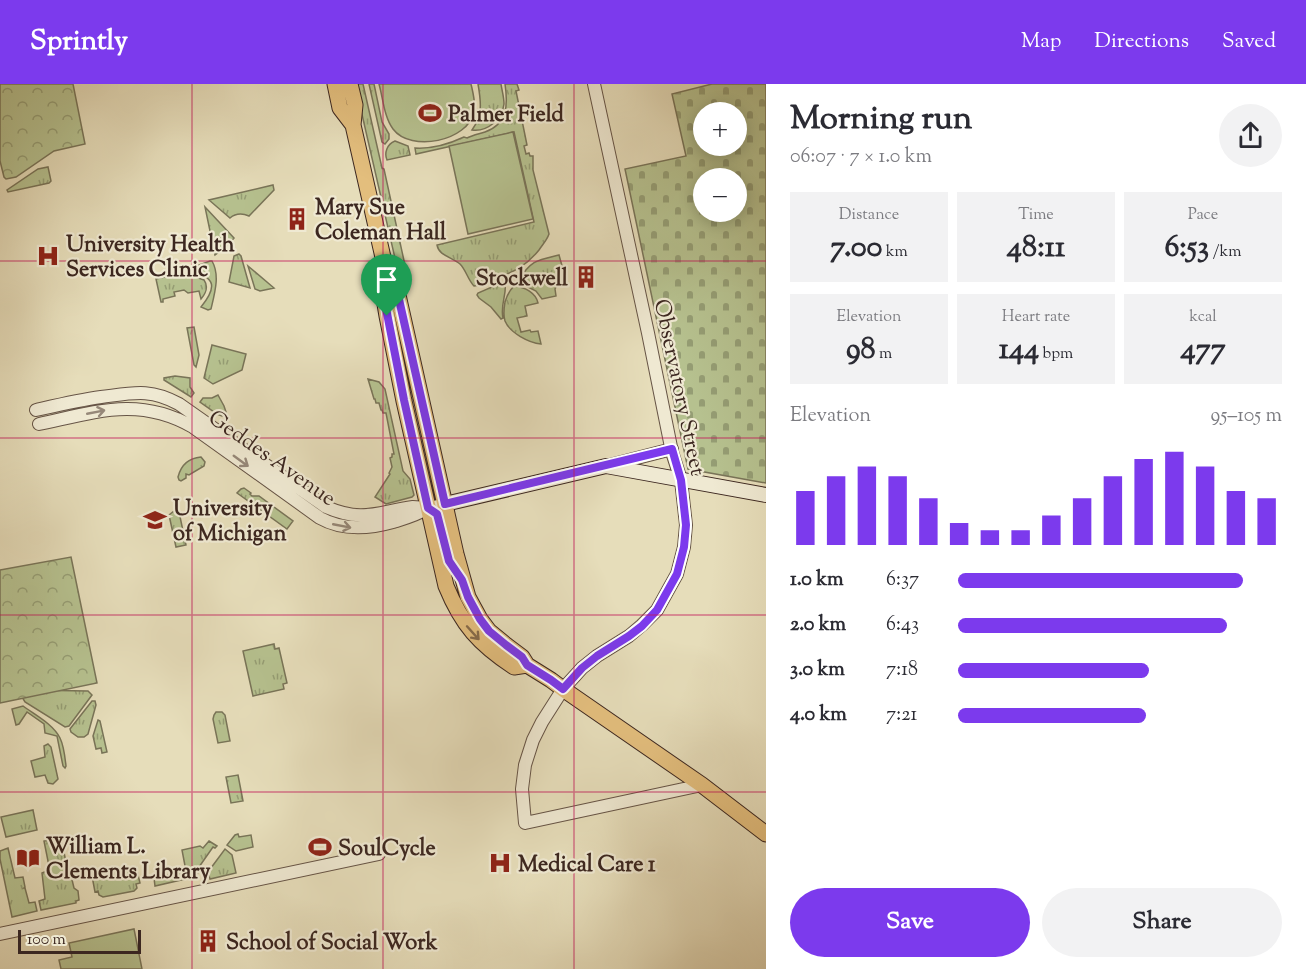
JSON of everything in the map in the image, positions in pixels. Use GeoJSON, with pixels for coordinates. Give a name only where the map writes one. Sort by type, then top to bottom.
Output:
{"type":"FeatureCollection","features":[{"type":"Feature","properties":{"kind":"main road"},"geometry":{"type":"LineString","coordinates":[[335,84],[340,108],[353,125]]}},
{"type":"Feature","properties":{"kind":"main road"},"geometry":{"type":"LineString","coordinates":[[350,84],[355,105],[353,125],[387,275],[398,295],[462,580],[480,619],[489,631],[522,657],[527,665],[702,785],[766,834]]}},
{"type":"Feature","properties":{"kind":"main road"},"geometry":{"type":"LineString","coordinates":[[387,275],[384,298],[408,420],[446,586],[453,604],[466,625],[487,648],[514,667],[527,665]]}},
{"type":"Feature","properties":{"kind":"main road"},"geometry":{"type":"LineString","coordinates":[[408,420],[417,429],[434,496],[445,504]]}},
{"type":"Feature","properties":{"kind":"main road","name":"Geddes Avenue"},"geometry":{"type":"LineString","coordinates":[[445,504],[606,466],[766,495]]}},
{"type":"Feature","properties":{"kind":"main road"},"geometry":{"type":"LineString","coordinates":[[428,508],[437,514],[449,561],[462,580]]}},
{"type":"Feature","properties":{"kind":"street","name":"Observatory Street"},"geometry":{"type":"LineString","coordinates":[[594,84],[672,449],[681,480],[686,525],[684,547],[677,574],[657,610],[642,626],[582,668],[563,689],[542,722],[525,765],[522,789],[525,823],[702,785]]}},
{"type":"Feature","properties":{"kind":"street","name":"Geddes Avenue"},"geometry":{"type":"LineString","coordinates":[[36,410],[78,400],[126,393],[147,393],[168,398],[180,404],[326,507],[341,513],[356,516],[445,504]]}},
{"type":"Feature","properties":{"kind":"street","name":"Geddes Avenue"},"geometry":{"type":"LineString","coordinates":[[39,424],[114,409],[143,409],[164,413],[193,427],[326,522],[366,528],[417,515],[428,508]]}},
{"type":"Feature","properties":{"kind":"street"},"geometry":{"type":"LineString","coordinates":[[606,466],[672,449]]}},
{"type":"Feature","properties":{"kind":"street"},"geometry":{"type":"LineString","coordinates":[[0,934],[379,854]]}},
{"type":"Feature","properties":{"kind":"green space"},"geometry":{"type":"Polygon","coordinates":[[[0,84],[73,84],[85,144],[54,151],[16,177],[6,179],[0,161],[0,84]]]}},
{"type":"Feature","properties":{"kind":"green space"},"geometry":{"type":"Polygon","coordinates":[[[355,84],[363,84],[408,279],[400,280],[355,84]]]}},
{"type":"Feature","properties":{"kind":"green space"},"geometry":{"type":"Polygon","coordinates":[[[369,84],[374,84],[382,122],[389,134],[389,139],[385,144],[382,142],[369,84]]]}},
{"type":"Feature","properties":{"kind":"green space","name":"Palmer Field"},"geometry":{"type":"Polygon","coordinates":[[[379,84],[471,84],[474,112],[470,122],[450,136],[425,142],[412,141],[401,136],[390,124],[379,84]]]}},
{"type":"Feature","properties":{"kind":"green space"},"geometry":{"type":"Polygon","coordinates":[[[478,84],[501,84],[504,104],[503,110],[493,124],[483,129],[472,130],[480,113],[478,84]]]}},
{"type":"Feature","properties":{"kind":"green space"},"geometry":{"type":"Polygon","coordinates":[[[505,84],[517,84],[519,90],[516,91],[527,145],[524,146],[526,154],[533,156],[533,170],[549,234],[530,260],[520,267],[503,276],[474,286],[460,264],[443,254],[437,245],[534,222],[514,132],[416,154],[415,148],[427,148],[452,142],[493,128],[505,112],[505,84]]]}},
{"type":"Feature","properties":{"kind":"green space"},"geometry":{"type":"Polygon","coordinates":[[[712,84],[766,84],[766,483],[688,469],[625,169],[686,156],[672,94],[712,84]]]}},
{"type":"Feature","properties":{"kind":"green space"},"geometry":{"type":"Polygon","coordinates":[[[513,132],[533,219],[468,234],[449,146],[513,132]]]}},
{"type":"Feature","properties":{"kind":"green space"},"geometry":{"type":"Polygon","coordinates":[[[395,141],[408,146],[410,155],[387,160],[387,149],[395,141]]]}},
{"type":"Feature","properties":{"kind":"green space"},"geometry":{"type":"Polygon","coordinates":[[[48,167],[51,181],[49,183],[8,192],[7,190],[38,169],[48,167]]]}},
{"type":"Feature","properties":{"kind":"green space"},"geometry":{"type":"Polygon","coordinates":[[[273,185],[274,190],[249,216],[239,214],[230,218],[209,200],[273,185]]]}},
{"type":"Feature","properties":{"kind":"green space"},"geometry":{"type":"Polygon","coordinates":[[[205,207],[234,238],[215,255],[205,207]]]}},
{"type":"Feature","properties":{"kind":"green space"},"geometry":{"type":"Polygon","coordinates":[[[239,254],[250,288],[229,282],[234,256],[239,254]]]}},
{"type":"Feature","properties":{"kind":"green space"},"geometry":{"type":"Polygon","coordinates":[[[559,255],[564,273],[555,289],[556,296],[542,299],[536,291],[520,283],[519,280],[523,273],[531,265],[559,255]]]}},
{"type":"Feature","properties":{"kind":"green space"},"geometry":{"type":"Polygon","coordinates":[[[210,261],[214,266],[216,278],[211,309],[208,310],[201,307],[210,294],[211,284],[205,276],[191,268],[210,261]]]}},
{"type":"Feature","properties":{"kind":"green space"},"geometry":{"type":"Polygon","coordinates":[[[248,266],[274,288],[260,291],[255,289],[248,266]]]}},
{"type":"Feature","properties":{"kind":"green space"},"geometry":{"type":"Polygon","coordinates":[[[171,274],[187,274],[204,280],[207,288],[201,299],[199,291],[188,293],[184,290],[174,292],[175,296],[163,299],[161,302],[156,279],[171,274]]]}},
{"type":"Feature","properties":{"kind":"green space"},"geometry":{"type":"Polygon","coordinates":[[[501,283],[505,284],[505,288],[503,318],[501,319],[477,295],[501,283]]]}},
{"type":"Feature","properties":{"kind":"green space"},"geometry":{"type":"Polygon","coordinates":[[[514,286],[529,291],[537,299],[538,303],[525,306],[527,316],[517,318],[521,332],[538,331],[541,344],[520,337],[505,321],[505,302],[514,286]]]}},
{"type":"Feature","properties":{"kind":"green space"},"geometry":{"type":"Polygon","coordinates":[[[194,327],[199,355],[196,367],[187,328],[194,327]]]}},
{"type":"Feature","properties":{"kind":"green space"},"geometry":{"type":"Polygon","coordinates":[[[212,345],[246,354],[242,370],[213,384],[204,378],[212,345]]]}},
{"type":"Feature","properties":{"kind":"green space"},"geometry":{"type":"Polygon","coordinates":[[[175,376],[190,378],[190,387],[194,393],[191,397],[164,380],[164,378],[175,376]]]}},
{"type":"Feature","properties":{"kind":"green space"},"geometry":{"type":"Polygon","coordinates":[[[368,379],[379,382],[385,389],[403,471],[410,479],[414,495],[386,504],[375,497],[390,474],[392,467],[390,458],[394,454],[386,413],[383,413],[379,403],[376,403],[368,379]]]}},
{"type":"Feature","properties":{"kind":"green space"},"geometry":{"type":"Polygon","coordinates":[[[218,395],[226,412],[222,416],[200,402],[203,398],[218,395]]]}},
{"type":"Feature","properties":{"kind":"green space"},"geometry":{"type":"Polygon","coordinates":[[[201,457],[205,462],[204,466],[189,475],[186,474],[186,478],[181,481],[179,480],[179,473],[183,466],[201,457]]]}},
{"type":"Feature","properties":{"kind":"green space"},"geometry":{"type":"Polygon","coordinates":[[[244,488],[252,496],[259,496],[293,521],[287,529],[237,493],[244,488]]]}},
{"type":"Feature","properties":{"kind":"green space"},"geometry":{"type":"Polygon","coordinates":[[[174,511],[179,512],[186,545],[176,547],[169,515],[174,511]]]}},
{"type":"Feature","properties":{"kind":"green space"},"geometry":{"type":"Polygon","coordinates":[[[71,557],[97,683],[0,703],[0,570],[71,557]]]}},
{"type":"Feature","properties":{"kind":"green space"},"geometry":{"type":"Polygon","coordinates":[[[274,644],[275,649],[279,648],[287,683],[283,684],[284,689],[253,696],[243,651],[274,644]]]}},
{"type":"Feature","properties":{"kind":"green space"},"geometry":{"type":"Polygon","coordinates":[[[27,690],[88,691],[92,695],[69,726],[65,727],[25,702],[22,697],[27,690]]]}},
{"type":"Feature","properties":{"kind":"green space"},"geometry":{"type":"Polygon","coordinates":[[[92,701],[95,701],[96,705],[88,734],[78,737],[70,729],[92,701]]]}},
{"type":"Feature","properties":{"kind":"green space"},"geometry":{"type":"Polygon","coordinates":[[[23,706],[57,733],[63,748],[65,768],[57,736],[45,733],[44,724],[27,712],[16,725],[12,709],[23,706]]]}},
{"type":"Feature","properties":{"kind":"green space"},"geometry":{"type":"Polygon","coordinates":[[[216,712],[222,712],[225,715],[230,741],[218,743],[213,719],[216,712]]]}},
{"type":"Feature","properties":{"kind":"green space"},"geometry":{"type":"Polygon","coordinates":[[[98,720],[107,752],[102,753],[101,748],[96,749],[93,736],[98,720]]]}},
{"type":"Feature","properties":{"kind":"green space"},"geometry":{"type":"Polygon","coordinates":[[[48,744],[51,747],[58,779],[53,784],[48,783],[45,775],[35,777],[31,761],[45,757],[44,746],[48,744]]]}},
{"type":"Feature","properties":{"kind":"green space"},"geometry":{"type":"Polygon","coordinates":[[[238,775],[243,801],[231,803],[226,777],[238,775]]]}},
{"type":"Feature","properties":{"kind":"green space"},"geometry":{"type":"Polygon","coordinates":[[[33,810],[37,830],[6,837],[1,817],[33,810]]]}},
{"type":"Feature","properties":{"kind":"green space"},"geometry":{"type":"Polygon","coordinates":[[[238,834],[239,837],[251,835],[253,847],[236,851],[227,845],[238,834]]]}},
{"type":"Feature","properties":{"kind":"green space"},"geometry":{"type":"Polygon","coordinates":[[[61,838],[67,867],[69,867],[74,888],[78,891],[79,900],[76,903],[41,910],[39,901],[45,899],[42,873],[47,871],[49,866],[44,841],[61,838]]]}},
{"type":"Feature","properties":{"kind":"green space"},"geometry":{"type":"Polygon","coordinates":[[[209,841],[217,846],[213,847],[194,877],[155,886],[154,878],[186,871],[182,850],[200,846],[203,848],[209,841]]]}},
{"type":"Feature","properties":{"kind":"green space"},"geometry":{"type":"Polygon","coordinates":[[[8,848],[15,878],[23,877],[29,903],[35,902],[37,911],[12,917],[0,859],[0,851],[8,848]]]}},
{"type":"Feature","properties":{"kind":"green space"},"geometry":{"type":"Polygon","coordinates":[[[225,849],[232,855],[236,873],[210,879],[208,872],[225,849]]]}},
{"type":"Feature","properties":{"kind":"green space"},"geometry":{"type":"Polygon","coordinates":[[[136,867],[140,883],[136,884],[137,888],[134,891],[103,897],[98,891],[95,892],[92,876],[136,867]]]}},
{"type":"Feature","properties":{"kind":"green space"},"geometry":{"type":"Polygon","coordinates":[[[134,929],[142,969],[61,969],[59,960],[72,957],[69,943],[134,929]]]}},
{"type":"Feature","properties":{"kind":"place","name":"Palmer Field"},"geometry":{"type":"Point","coordinates":[430,113]}},
{"type":"Feature","properties":{"kind":"place","name":"Mary Sue Coleman Hall"},"geometry":{"type":"Point","coordinates":[297,219]}},
{"type":"Feature","properties":{"kind":"place","name":"University Health Services Clinic"},"geometry":{"type":"Point","coordinates":[48,256]}},
{"type":"Feature","properties":{"kind":"place","name":"Stockwell"},"geometry":{"type":"Point","coordinates":[586,277]}},
{"type":"Feature","properties":{"kind":"place","name":"University of Michigan"},"geometry":{"type":"Point","coordinates":[155,520]}},
{"type":"Feature","properties":{"kind":"place","name":"SoulCycle"},"geometry":{"type":"Point","coordinates":[320,847]}},
{"type":"Feature","properties":{"kind":"place","name":"William L. Clements Library"},"geometry":{"type":"Point","coordinates":[28,858]}},
{"type":"Feature","properties":{"kind":"place","name":"Medical Care 1"},"geometry":{"type":"Point","coordinates":[500,863]}},
{"type":"Feature","properties":{"kind":"place","name":"School of Social Work"},"geometry":{"type":"Point","coordinates":[208,941]}},
{"type":"Feature","properties":{"kind":"route"},"geometry":{"type":"LineString","coordinates":[[387,275],[398,295],[445,504],[672,449],[681,480],[686,525],[684,547],[677,574],[657,610],[642,626],[597,656],[582,668],[563,689],[527,665],[522,657],[489,631],[472,606],[462,580],[449,561],[437,514],[428,508],[387,316],[384,298],[387,275]]}}]}
